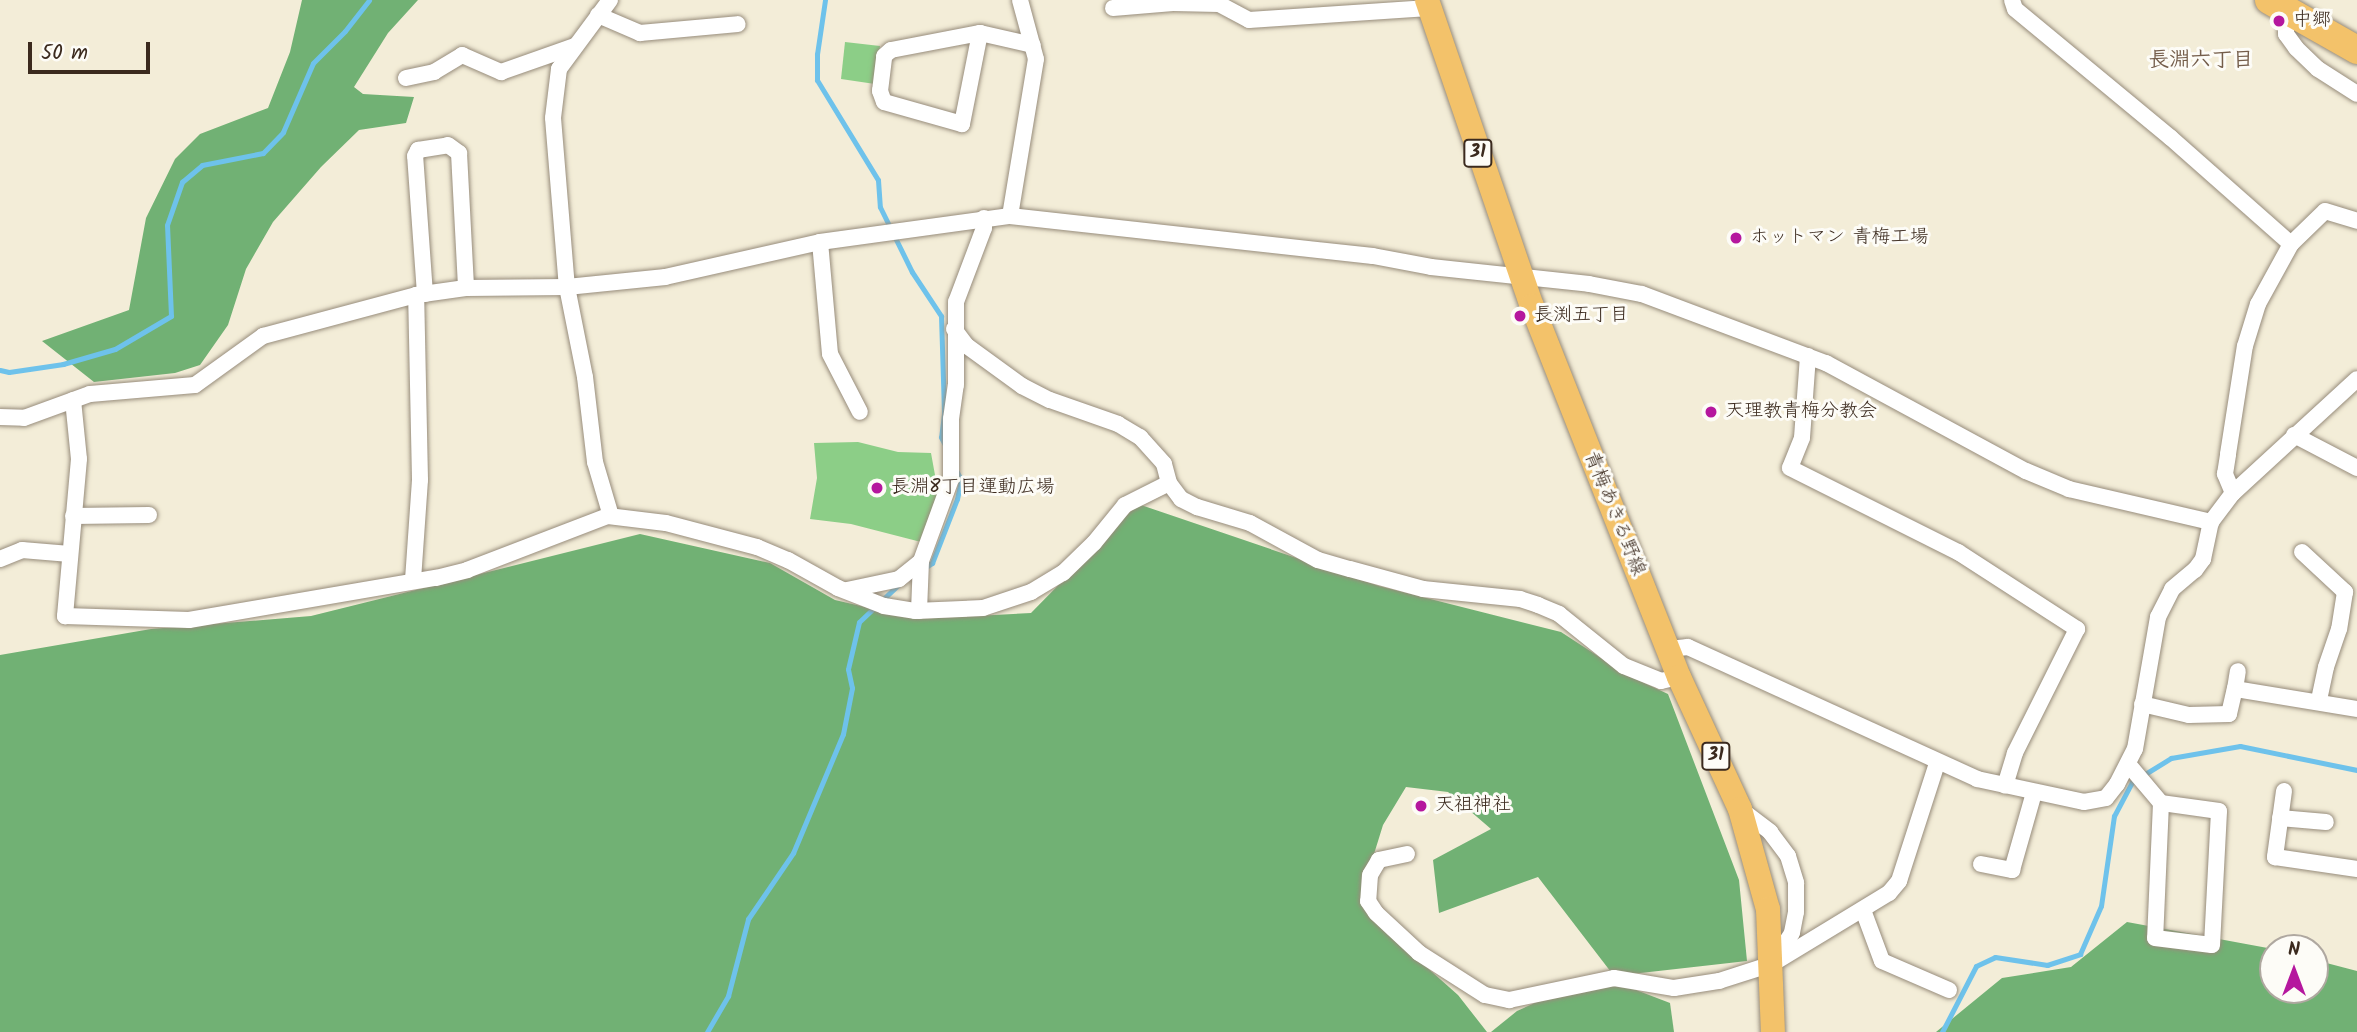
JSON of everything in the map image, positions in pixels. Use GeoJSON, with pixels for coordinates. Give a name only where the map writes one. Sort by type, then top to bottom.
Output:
{"type":"FeatureCollection","features":[{"type":"Feature","properties":{"kind":"highway"},"geometry":{"type":"LineString","coordinates":[[2280,7],[2357,50]]}},
{"type":"Feature","properties":{"kind":"main road","name":"青梅あきる野線"},"geometry":{"type":"LineString","coordinates":[[1428,4],[1524,279],[1679,677],[1740,809],[1757,861],[1768,909],[1773,1032]]}},
{"type":"Feature","properties":{"kind":"street"},"geometry":{"type":"LineString","coordinates":[[610,0],[559,69],[554,93],[559,205],[567,287],[585,377],[595,462],[611,516]]}},
{"type":"Feature","properties":{"kind":"street"},"geometry":{"type":"LineString","coordinates":[[1010,216],[1036,59],[1020,0]]}},
{"type":"Feature","properties":{"kind":"street"},"geometry":{"type":"LineString","coordinates":[[2012,0],[2015,9],[2171,138],[2291,244]]}},
{"type":"Feature","properties":{"kind":"street"},"geometry":{"type":"LineString","coordinates":[[1113,8],[1143,2],[1219,4],[1249,20],[1428,4]]}},
{"type":"Feature","properties":{"kind":"street"},"geometry":{"type":"LineString","coordinates":[[2280,7],[2286,24],[2286,34],[2296,48],[2318,69],[2357,94]]}},
{"type":"Feature","properties":{"kind":"street"},"geometry":{"type":"LineString","coordinates":[[598,15],[640,33],[738,24]]}},
{"type":"Feature","properties":{"kind":"street"},"geometry":{"type":"LineString","coordinates":[[980,33],[962,124],[884,102],[880,91],[884,56],[891,50],[980,33],[1033,45]]}},
{"type":"Feature","properties":{"kind":"street"},"geometry":{"type":"LineString","coordinates":[[406,78],[434,72],[462,55],[500,72],[575,46]]}},
{"type":"Feature","properties":{"kind":"street"},"geometry":{"type":"LineString","coordinates":[[413,580],[420,480],[421,294],[415,156],[418,150],[448,145],[459,153],[466,288]]}},
{"type":"Feature","properties":{"kind":"street"},"geometry":{"type":"LineString","coordinates":[[2233,494],[2225,474],[2245,346],[2258,304],[2291,244],[2325,211],[2357,221]]}},
{"type":"Feature","properties":{"kind":"street"},"geometry":{"type":"LineString","coordinates":[[0,417],[24,418],[90,394],[131,388],[195,385],[262,337],[421,294],[466,288],[567,287],[665,277],[820,242],[1010,216],[1348,253],[1524,279],[1589,284],[1642,294],[1826,363],[2026,471],[2068,489],[2211,522]]}},
{"type":"Feature","properties":{"kind":"street"},"geometry":{"type":"LineString","coordinates":[[919,611],[921,561],[951,477],[951,438],[956,385],[956,302],[984,228],[984,218]]}},
{"type":"Feature","properties":{"kind":"street"},"geometry":{"type":"LineString","coordinates":[[820,242],[830,354],[839,376],[860,412]]}},
{"type":"Feature","properties":{"kind":"street"},"geometry":{"type":"LineString","coordinates":[[954,329],[967,346],[1022,386],[1118,424],[1140,437],[1164,464],[1169,483],[1181,499],[1268,531],[1318,560],[1423,589],[1529,602],[1559,614],[1635,672],[1661,681],[1679,677]]}},
{"type":"Feature","properties":{"kind":"street"},"geometry":{"type":"LineString","coordinates":[[1808,356],[1802,438],[1790,468],[1958,552],[2077,629],[2015,753],[2005,785]]}},
{"type":"Feature","properties":{"kind":"street"},"geometry":{"type":"LineString","coordinates":[[1669,649],[1688,647],[1977,779],[2034,793],[2096,802],[2106,798],[2130,766],[2158,617],[2172,589],[2195,570],[2203,559],[2211,522],[2233,494],[2294,435],[2352,387],[2357,379]]}},
{"type":"Feature","properties":{"kind":"street"},"geometry":{"type":"LineString","coordinates":[[73,400],[79,459],[65,617],[189,620],[413,580],[467,570],[589,522],[611,516],[666,523],[757,547],[884,606],[919,611],[983,608],[1031,592],[1073,564],[1125,505],[1169,483]]}},
{"type":"Feature","properties":{"kind":"street"},"geometry":{"type":"LineString","coordinates":[[2294,435],[2357,468]]}},
{"type":"Feature","properties":{"kind":"street"},"geometry":{"type":"LineString","coordinates":[[73,516],[149,515]]}},
{"type":"Feature","properties":{"kind":"street"},"geometry":{"type":"LineString","coordinates":[[0,559],[22,550],[70,554]]}},
{"type":"Feature","properties":{"kind":"street"},"geometry":{"type":"LineString","coordinates":[[2302,552],[2345,592],[2339,629],[2326,667],[2319,701]]}},
{"type":"Feature","properties":{"kind":"street"},"geometry":{"type":"LineString","coordinates":[[845,590],[876,586],[899,579],[921,561]]}},
{"type":"Feature","properties":{"kind":"street"},"geometry":{"type":"LineString","coordinates":[[2142,704],[2189,715],[2229,714],[2238,671]]}},
{"type":"Feature","properties":{"kind":"street"},"geometry":{"type":"LineString","coordinates":[[2235,689],[2357,709]]}},
{"type":"Feature","properties":{"kind":"street"},"geometry":{"type":"LineString","coordinates":[[1407,854],[1379,860],[1370,875],[1368,901],[1376,914],[1419,953],[1485,995],[1509,1000],[1614,978],[1674,988],[1719,981],[1772,964],[1889,893],[1899,880],[1937,763]]}},
{"type":"Feature","properties":{"kind":"street"},"geometry":{"type":"LineString","coordinates":[[2130,766],[2161,803],[2155,938],[2211,945],[2219,811],[2161,803]]}},
{"type":"Feature","properties":{"kind":"street"},"geometry":{"type":"LineString","coordinates":[[2284,791],[2275,857],[2357,869]]}},
{"type":"Feature","properties":{"kind":"street"},"geometry":{"type":"LineString","coordinates":[[1981,864],[2012,870],[2034,793]]}},
{"type":"Feature","properties":{"kind":"street"},"geometry":{"type":"LineString","coordinates":[[1740,809],[1770,832],[1788,856],[1796,883],[1796,912],[1791,933],[1772,964]]}},
{"type":"Feature","properties":{"kind":"street"},"geometry":{"type":"LineString","coordinates":[[2280,818],[2326,822]]}},
{"type":"Feature","properties":{"kind":"street"},"geometry":{"type":"LineString","coordinates":[[1863,910],[1882,961],[1949,990]]}},
{"type":"Feature","properties":{"kind":"green space"},"geometry":{"type":"Polygon","coordinates":[[[302,0],[418,0],[388,33],[354,87],[363,94],[414,97],[406,123],[359,130],[321,167],[273,222],[246,269],[228,325],[200,365],[175,373],[94,382],[42,341],[129,310],[146,218],[175,159],[200,134],[268,108],[290,52],[302,0]]]}},
{"type":"Feature","properties":{"kind":"green space"},"geometry":{"type":"Polygon","coordinates":[[[845,42],[880,46],[875,84],[841,79],[845,42]]]}},
{"type":"Feature","properties":{"kind":"green space","name":"長淵8丁目運動広場"},"geometry":{"type":"Polygon","coordinates":[[[858,442],[898,452],[931,453],[939,497],[921,542],[851,524],[810,519],[817,478],[814,443],[858,442]]]}},
{"type":"Feature","properties":{"kind":"green space"},"geometry":{"type":"Polygon","coordinates":[[[1138,504],[1379,586],[1561,632],[1627,675],[1668,694],[1739,880],[1747,961],[1614,976],[1538,877],[1439,913],[1433,860],[1491,829],[1448,792],[1406,787],[1383,825],[1361,896],[1387,932],[1458,995],[1487,1032],[0,1032],[0,655],[151,629],[311,616],[640,534],[770,563],[835,600],[917,619],[1031,613],[1138,504]]]}},
{"type":"Feature","properties":{"kind":"green space"},"geometry":{"type":"Polygon","coordinates":[[[2127,922],[2259,946],[2259,1004],[2329,1004],[2329,964],[2357,971],[2357,1032],[1936,1032],[2002,978],[2071,967],[2127,922]]]}},
{"type":"Feature","properties":{"kind":"green space"},"geometry":{"type":"Polygon","coordinates":[[[1597,975],[1670,1003],[1674,1032],[1491,1032],[1517,1011],[1597,975]]]}},
{"type":"Feature","properties":{"kind":"waterway"},"geometry":{"type":"LineString","coordinates":[[0,370],[9,372],[63,364],[115,349],[171,316],[167,225],[182,182],[202,165],[263,153],[283,132],[313,63],[345,31],[369,0]]}},
{"type":"Feature","properties":{"kind":"waterway"},"geometry":{"type":"LineString","coordinates":[[825,0],[817,54],[817,80],[878,180],[880,207],[912,272],[941,316],[944,414],[941,437],[946,447]]}},
{"type":"Feature","properties":{"kind":"waterway"},"geometry":{"type":"LineString","coordinates":[[923,569],[932,563],[957,499],[961,480],[957,472]]}},
{"type":"Feature","properties":{"kind":"waterway"},"geometry":{"type":"LineString","coordinates":[[707,1032],[728,996],[748,919],[793,853],[843,734],[852,688],[848,669],[859,622],[899,584]]}},
{"type":"Feature","properties":{"kind":"waterway"},"geometry":{"type":"LineString","coordinates":[[1942,1032],[1976,966],[1995,957],[2047,965],[2080,954],[2101,906],[2114,816],[2132,782],[2171,758],[2240,746],[2357,770]]}},
{"type":"Feature","properties":{"kind":"place","name":"中郷"},"geometry":{"type":"Point","coordinates":[2279,21]}},
{"type":"Feature","properties":{"kind":"place","name":"ホットマン 青梅工場"},"geometry":{"type":"Point","coordinates":[1736,238]}},
{"type":"Feature","properties":{"kind":"place","name":"長渕五丁目"},"geometry":{"type":"Point","coordinates":[1520,316]}},
{"type":"Feature","properties":{"kind":"place","name":"天理教青梅分教会"},"geometry":{"type":"Point","coordinates":[1711,412]}},
{"type":"Feature","properties":{"kind":"place","name":"長淵8丁目運動広場"},"geometry":{"type":"Point","coordinates":[877,488]}},
{"type":"Feature","properties":{"kind":"place","name":"天祖神社"},"geometry":{"type":"Point","coordinates":[1421,806]}},
{"type":"Feature","properties":{"kind":"district","name":"長淵六丁目"},"geometry":{"type":"Point","coordinates":[2201,61]}}]}
